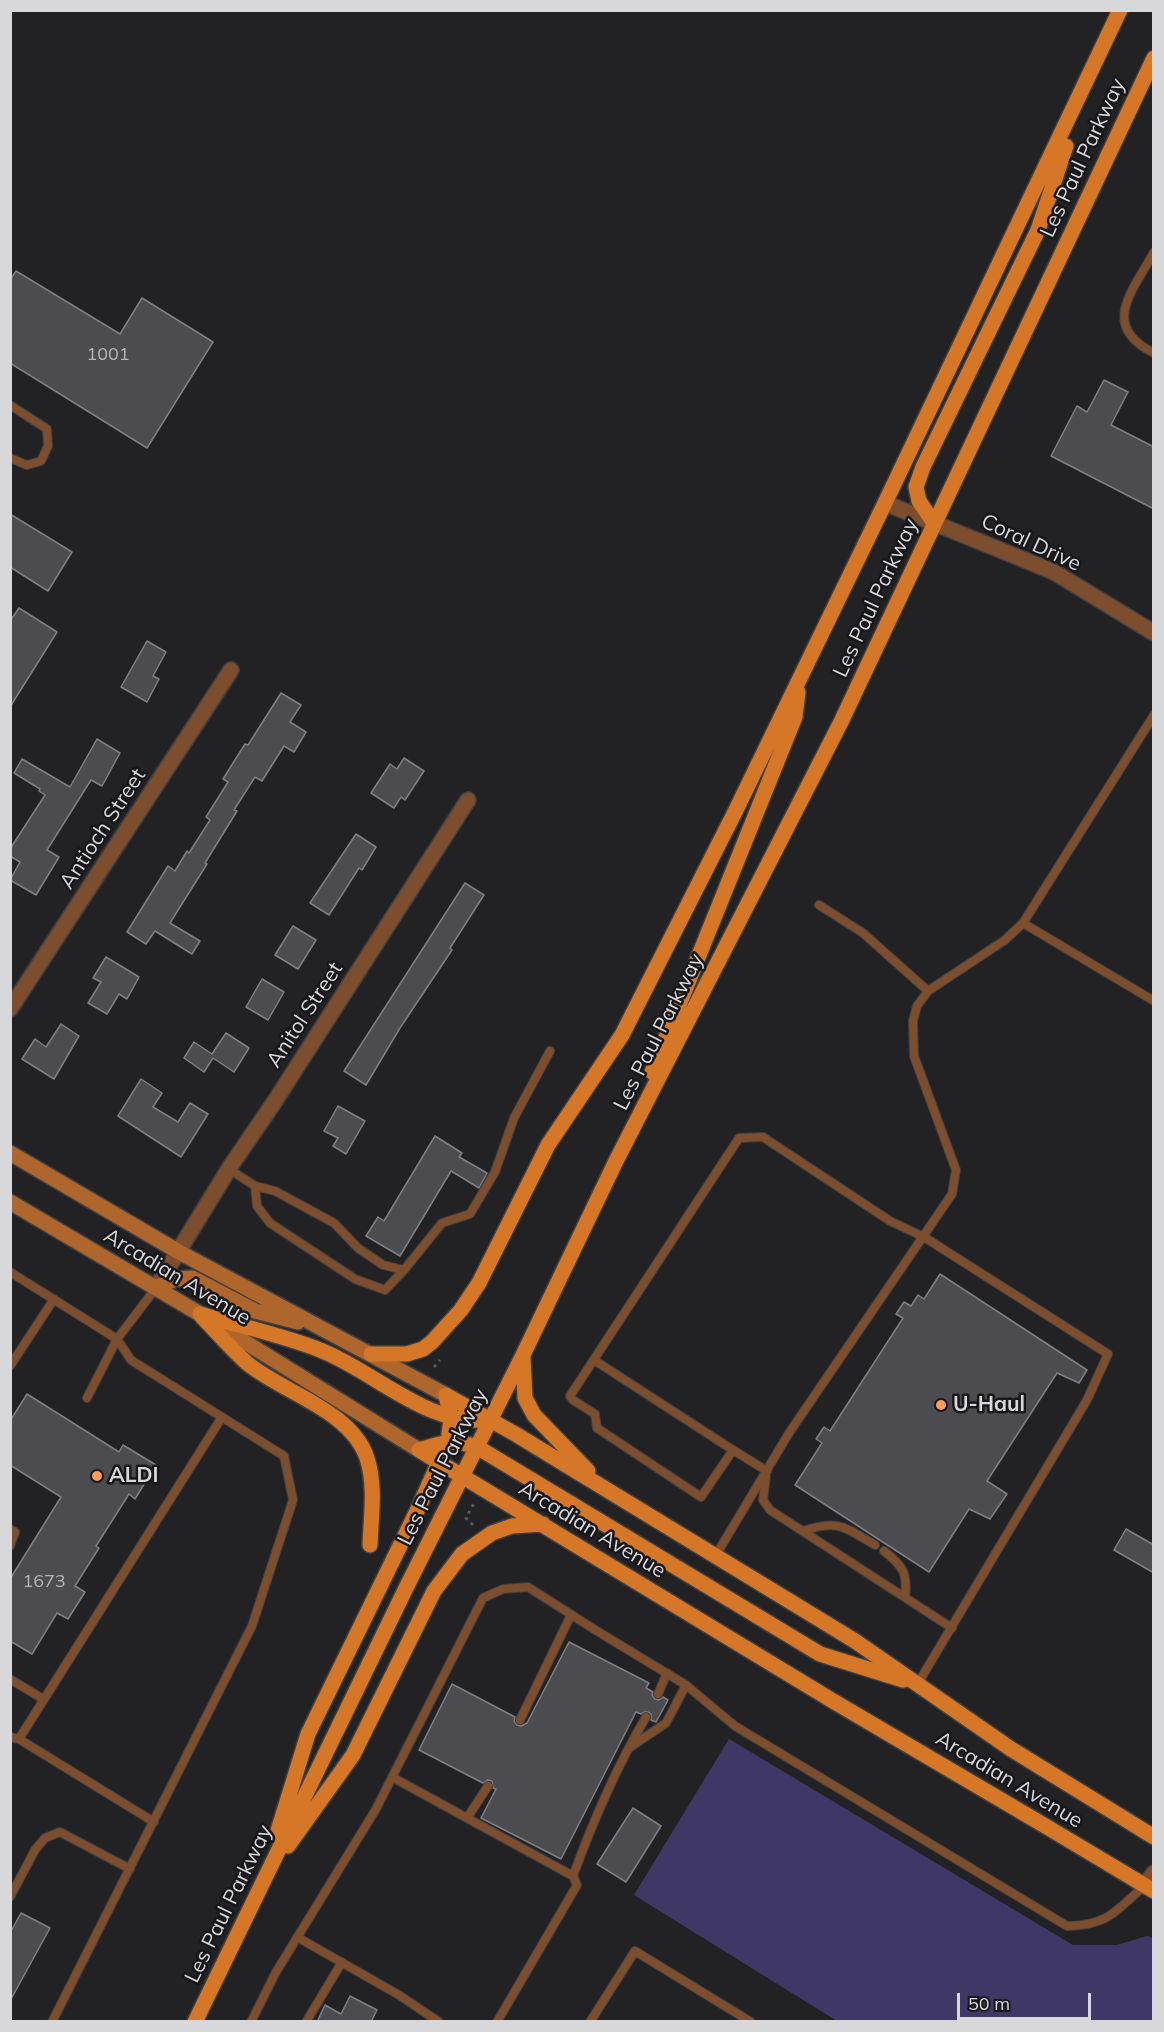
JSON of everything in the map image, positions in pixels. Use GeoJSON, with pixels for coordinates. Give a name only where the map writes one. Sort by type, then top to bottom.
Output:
{"type":"FeatureCollection","features":[{"type":"Feature","properties":{"kind":"main road","name":"Les Paul Parkway"},"geometry":{"type":"LineString","coordinates":[[371,1354],[407,1354],[423,1349],[461,1310],[479,1283],[548,1145],[622,1035],[799,680],[1120,10]]}},
{"type":"Feature","properties":{"kind":"main road","name":"Les Paul Parkway"},"geometry":{"type":"LineString","coordinates":[[195,2022],[616,1161],[841,722],[1154,58]]}},
{"type":"Feature","properties":{"kind":"main road"},"geometry":{"type":"LineString","coordinates":[[934,523],[919,501],[916,487],[1038,230],[1086,85]]}},
{"type":"Feature","properties":{"kind":"main road"},"geometry":{"type":"LineString","coordinates":[[616,1161],[795,717],[799,680]]}},
{"type":"Feature","properties":{"kind":"main road","name":"Arcadian Avenue"},"geometry":{"type":"LineString","coordinates":[[10,1153],[179,1252],[446,1395],[459,1415],[491,1419],[855,1641],[1011,1749],[1154,1838]]}},
{"type":"Feature","properties":{"kind":"main road","name":"Arcadian Avenue"},"geometry":{"type":"LineString","coordinates":[[10,1202],[200,1314],[833,1701],[1149,1889]]}},
{"type":"Feature","properties":{"kind":"main road"},"geometry":{"type":"LineString","coordinates":[[156,1288],[175,1279],[192,1278],[255,1311],[321,1327]]}},
{"type":"Feature","properties":{"kind":"main road"},"geometry":{"type":"LineString","coordinates":[[200,1314],[321,1350],[437,1414],[459,1415],[453,1442],[441,1462],[308,1734],[263,1880]]}},
{"type":"Feature","properties":{"kind":"main road"},"geometry":{"type":"LineString","coordinates":[[200,1314],[248,1363],[343,1423],[356,1438],[367,1458],[373,1481],[370,1545]]}},
{"type":"Feature","properties":{"kind":"main road"},"geometry":{"type":"LineString","coordinates":[[523,1355],[525,1398],[534,1415],[602,1486]]}},
{"type":"Feature","properties":{"kind":"main road"},"geometry":{"type":"LineString","coordinates":[[453,1442],[463,1475]]}},
{"type":"Feature","properties":{"kind":"main road"},"geometry":{"type":"LineString","coordinates":[[419,1450],[453,1442],[477,1447],[820,1654],[917,1684]]}},
{"type":"Feature","properties":{"kind":"main road"},"geometry":{"type":"LineString","coordinates":[[263,1880],[353,1755],[434,1591],[462,1554],[492,1533],[512,1526],[543,1524]]}},
{"type":"Feature","properties":{"kind":"street","name":"Coral Drive"},"geometry":{"type":"LineString","coordinates":[[885,502],[1054,572],[1154,633]]}},
{"type":"Feature","properties":{"kind":"street","name":"Antioch Street"},"geometry":{"type":"LineString","coordinates":[[10,1009],[231,670]]}},
{"type":"Feature","properties":{"kind":"street","name":"Anitol Street"},"geometry":{"type":"LineString","coordinates":[[156,1288],[229,1169],[468,800]]}},
{"type":"Feature","properties":{"kind":"street"},"geometry":{"type":"LineString","coordinates":[[1149,1889],[1154,1873]]}},
{"type":"Feature","properties":{"kind":"lane"},"geometry":{"type":"LineString","coordinates":[[1154,252],[1127,301],[1124,316],[1124,327],[1129,336],[1140,346],[1154,353]]}},
{"type":"Feature","properties":{"kind":"lane"},"geometry":{"type":"LineString","coordinates":[[10,405],[47,429],[48,446],[41,461],[27,465],[10,458]]}},
{"type":"Feature","properties":{"kind":"lane"},"geometry":{"type":"LineString","coordinates":[[716,1555],[789,1433],[952,1194],[956,1170],[914,1056],[914,1021],[917,1006],[928,991],[1005,940],[1023,923],[1154,715]]}},
{"type":"Feature","properties":{"kind":"lane"},"geometry":{"type":"LineString","coordinates":[[819,905],[863,933],[928,991]]}},
{"type":"Feature","properties":{"kind":"lane"},"geometry":{"type":"LineString","coordinates":[[1023,923],[1154,1001]]}},
{"type":"Feature","properties":{"kind":"lane"},"geometry":{"type":"LineString","coordinates":[[255,1186],[257,1206],[270,1223],[355,1279],[385,1290],[442,1223],[470,1214],[495,1173],[514,1118],[550,1051]]}},
{"type":"Feature","properties":{"kind":"lane"},"geometry":{"type":"LineString","coordinates":[[733,1450],[701,1497],[597,1428],[595,1414],[570,1396],[739,1138],[763,1137],[890,1221],[924,1237],[1108,1354],[1087,1400],[917,1684]]}},
{"type":"Feature","properties":{"kind":"lane"},"geometry":{"type":"LineString","coordinates":[[229,1169],[255,1186],[275,1191],[334,1223],[358,1248],[382,1265],[404,1270]]}},
{"type":"Feature","properties":{"kind":"lane"},"geometry":{"type":"LineString","coordinates":[[10,1272],[117,1339],[131,1360],[284,1456],[293,1500],[252,1626],[52,2022]]}},
{"type":"Feature","properties":{"kind":"lane"},"geometry":{"type":"LineString","coordinates":[[87,1398],[117,1339],[156,1288]]}},
{"type":"Feature","properties":{"kind":"lane"},"geometry":{"type":"LineString","coordinates":[[10,1366],[54,1299]]}},
{"type":"Feature","properties":{"kind":"lane"},"geometry":{"type":"LineString","coordinates":[[594,1360],[767,1471]]}},
{"type":"Feature","properties":{"kind":"lane"},"geometry":{"type":"LineString","coordinates":[[154,1822],[15,1738],[43,1699],[222,1417]]}},
{"type":"Feature","properties":{"kind":"lane"},"geometry":{"type":"LineString","coordinates":[[767,1471],[763,1500],[770,1510],[952,1628]]}},
{"type":"Feature","properties":{"kind":"lane"},"geometry":{"type":"LineString","coordinates":[[803,1531],[825,1524],[845,1527],[875,1545]]}},
{"type":"Feature","properties":{"kind":"lane"},"geometry":{"type":"LineString","coordinates":[[10,1529],[15,1533],[10,1546]]}},
{"type":"Feature","properties":{"kind":"lane"},"geometry":{"type":"LineString","coordinates":[[884,1551],[896,1560],[904,1572],[907,1583],[905,1597]]}},
{"type":"Feature","properties":{"kind":"lane"},"geometry":{"type":"LineString","coordinates":[[251,2022],[276,1972],[376,1809],[483,1598],[503,1589],[528,1587],[686,1685],[735,1726],[1067,1926],[1088,1926],[1108,1918],[1149,1889]]}},
{"type":"Feature","properties":{"kind":"lane"},"geometry":{"type":"LineString","coordinates":[[520,1720],[571,1615]]}},
{"type":"Feature","properties":{"kind":"lane"},"geometry":{"type":"LineString","coordinates":[[658,1694],[667,1673]]}},
{"type":"Feature","properties":{"kind":"lane"},"geometry":{"type":"LineString","coordinates":[[10,1679],[43,1699]]}},
{"type":"Feature","properties":{"kind":"lane"},"geometry":{"type":"LineString","coordinates":[[628,1748],[666,1723],[686,1685]]}},
{"type":"Feature","properties":{"kind":"lane"},"geometry":{"type":"LineString","coordinates":[[573,1876],[589,1833],[628,1748],[646,1717]]}},
{"type":"Feature","properties":{"kind":"lane"},"geometry":{"type":"LineString","coordinates":[[392,1777],[573,1876],[577,1885],[497,2022]]}},
{"type":"Feature","properties":{"kind":"lane"},"geometry":{"type":"LineString","coordinates":[[467,1818],[488,1786]]}},
{"type":"Feature","properties":{"kind":"lane"},"geometry":{"type":"LineString","coordinates":[[10,1897],[35,1850],[45,1838],[60,1832],[130,1869]]}},
{"type":"Feature","properties":{"kind":"lane"},"geometry":{"type":"LineString","coordinates":[[297,1937],[399,1995],[439,2022]]}},
{"type":"Feature","properties":{"kind":"lane"},"geometry":{"type":"LineString","coordinates":[[590,2022],[636,1951],[751,2022]]}},
{"type":"Feature","properties":{"kind":"lane"},"geometry":{"type":"LineString","coordinates":[[306,2022],[342,1962]]}},
{"type":"Feature","properties":{"kind":"path"},"geometry":{"type":"LineString","coordinates":[[434,1367],[440,1360],[443,1362]]}},
{"type":"Feature","properties":{"kind":"path"},"geometry":{"type":"LineString","coordinates":[[473,1525],[466,1518],[467,1512],[474,1503]]}},
{"type":"Feature","properties":{"kind":"shaded area"},"geometry":{"type":"Polygon","coordinates":[[[729,1739],[1073,1945],[1117,1945],[1147,1936],[1153,1938],[1153,2021],[837,2021],[634,1895],[729,1739]]]}},
{"type":"Feature","properties":{"kind":"building"},"geometry":{"type":"Polygon","coordinates":[[[16,271],[120,334],[142,298],[213,342],[147,448],[10,363],[10,280],[16,271]]]}},
{"type":"Feature","properties":{"kind":"building"},"geometry":{"type":"Polygon","coordinates":[[[1104,380],[1128,392],[1111,425],[1154,447],[1154,509],[1051,456],[1077,406],[1087,412],[1104,380]]]}},
{"type":"Feature","properties":{"kind":"building"},"geometry":{"type":"Polygon","coordinates":[[[10,514],[72,552],[48,591],[10,567],[10,514]]]}},
{"type":"Feature","properties":{"kind":"building"},"geometry":{"type":"Polygon","coordinates":[[[19,608],[57,632],[10,707],[10,621],[19,608]]]}},
{"type":"Feature","properties":{"kind":"building"},"geometry":{"type":"Polygon","coordinates":[[[147,641],[166,652],[153,676],[159,679],[147,702],[121,687],[147,641]]]}},
{"type":"Feature","properties":{"kind":"building"},"geometry":{"type":"Polygon","coordinates":[[[281,693],[301,705],[290,722],[306,732],[294,752],[284,746],[262,781],[255,777],[234,810],[237,811],[205,863],[207,864],[170,923],[200,941],[192,954],[155,931],[146,944],[127,932],[168,866],[175,871],[187,851],[189,853],[210,820],[206,817],[228,782],[223,779],[281,693]]]}},
{"type":"Feature","properties":{"kind":"building"},"geometry":{"type":"Polygon","coordinates":[[[97,739],[120,753],[102,786],[91,780],[47,850],[59,857],[36,895],[10,880],[20,862],[10,856],[10,849],[45,795],[39,791],[40,789],[14,773],[22,759],[70,787],[97,739]]]}},
{"type":"Feature","properties":{"kind":"building"},"geometry":{"type":"Polygon","coordinates":[[[404,758],[424,771],[405,800],[401,797],[394,808],[371,793],[390,764],[397,769],[404,758]]]}},
{"type":"Feature","properties":{"kind":"building"},"geometry":{"type":"Polygon","coordinates":[[[356,834],[376,847],[362,870],[359,868],[329,915],[310,903],[356,834]]]}},
{"type":"Feature","properties":{"kind":"building"},"geometry":{"type":"Polygon","coordinates":[[[465,883],[484,895],[450,948],[452,950],[400,1028],[366,1085],[344,1071],[465,883]]]}},
{"type":"Feature","properties":{"kind":"building"},"geometry":{"type":"Polygon","coordinates":[[[293,926],[316,940],[298,969],[275,955],[293,926]]]}},
{"type":"Feature","properties":{"kind":"building"},"geometry":{"type":"Polygon","coordinates":[[[106,957],[139,977],[127,999],[119,994],[107,1014],[88,1003],[101,982],[93,978],[106,957]]]}},
{"type":"Feature","properties":{"kind":"building"},"geometry":{"type":"Polygon","coordinates":[[[262,979],[284,992],[268,1020],[246,1007],[262,979]]]}},
{"type":"Feature","properties":{"kind":"building"},"geometry":{"type":"Polygon","coordinates":[[[61,1024],[79,1036],[54,1079],[22,1059],[35,1039],[46,1047],[61,1024]]]}},
{"type":"Feature","properties":{"kind":"building"},"geometry":{"type":"Polygon","coordinates":[[[226,1033],[249,1048],[234,1072],[213,1058],[204,1072],[184,1058],[194,1042],[212,1054],[226,1033]]]}},
{"type":"Feature","properties":{"kind":"building"},"geometry":{"type":"Polygon","coordinates":[[[141,1079],[162,1093],[153,1107],[178,1122],[190,1103],[208,1114],[181,1157],[118,1116],[141,1079]]]}},
{"type":"Feature","properties":{"kind":"building"},"geometry":{"type":"Polygon","coordinates":[[[338,1106],[365,1121],[346,1154],[333,1146],[338,1138],[324,1131],[338,1106]]]}},
{"type":"Feature","properties":{"kind":"building"},"geometry":{"type":"Polygon","coordinates":[[[435,1136],[462,1153],[459,1157],[487,1173],[479,1188],[451,1171],[400,1256],[366,1236],[378,1217],[384,1221],[435,1136]]]}},
{"type":"Feature","properties":{"kind":"building","name":"U-Haul"},"geometry":{"type":"Polygon","coordinates":[[[940,1274],[1087,1370],[1079,1383],[1057,1373],[987,1481],[1007,1494],[990,1519],[969,1509],[929,1572],[795,1485],[822,1443],[816,1439],[824,1427],[830,1431],[903,1318],[896,1314],[904,1302],[911,1306],[918,1295],[924,1299],[940,1274]]]}},
{"type":"Feature","properties":{"kind":"building"},"geometry":{"type":"Polygon","coordinates":[[[27,1394],[119,1452],[123,1445],[156,1465],[135,1499],[129,1494],[96,1546],[99,1548],[75,1586],[85,1592],[68,1619],[57,1613],[32,1654],[10,1641],[10,1579],[61,1497],[10,1465],[10,1421],[27,1394]]]}},
{"type":"Feature","properties":{"kind":"building"},"geometry":{"type":"Polygon","coordinates":[[[1126,1529],[1154,1545],[1154,1573],[1114,1550],[1126,1529]]]}},
{"type":"Feature","properties":{"kind":"building"},"geometry":{"type":"Polygon","coordinates":[[[569,1642],[649,1683],[646,1688],[653,1692],[655,1699],[659,1700],[663,1697],[668,1700],[656,1722],[651,1720],[651,1714],[648,1712],[641,1714],[636,1712],[561,1859],[481,1818],[496,1789],[493,1788],[492,1781],[488,1780],[483,1783],[419,1750],[452,1684],[515,1717],[514,1721],[517,1725],[527,1723],[569,1642]]]}},
{"type":"Feature","properties":{"kind":"building"},"geometry":{"type":"Polygon","coordinates":[[[633,1808],[661,1826],[626,1882],[597,1864],[633,1808]]]}},
{"type":"Feature","properties":{"kind":"building"},"geometry":{"type":"Polygon","coordinates":[[[21,1913],[50,1928],[10,2001],[10,1933],[21,1913]]]}},
{"type":"Feature","properties":{"kind":"building"},"geometry":{"type":"Polygon","coordinates":[[[350,1996],[377,2010],[371,2022],[317,2022],[325,2005],[341,2014],[350,1996]]]}},
{"type":"Feature","properties":{"kind":"place","name":"U-Haul"},"geometry":{"type":"Point","coordinates":[941,1405]}},
{"type":"Feature","properties":{"kind":"place","name":"ALDI"},"geometry":{"type":"Point","coordinates":[97,1476]}}]}
